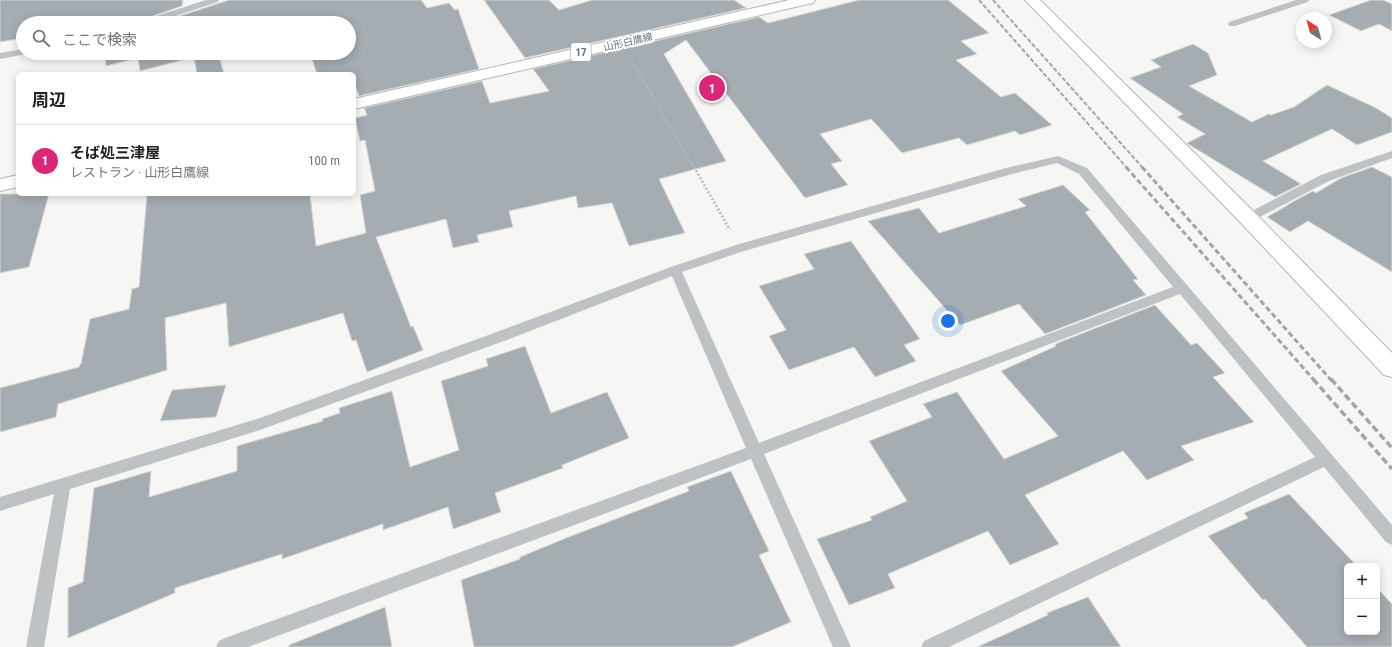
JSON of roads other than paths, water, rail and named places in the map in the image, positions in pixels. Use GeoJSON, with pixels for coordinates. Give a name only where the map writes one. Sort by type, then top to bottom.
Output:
{"type":"FeatureCollection","features":[{"type":"Feature","properties":{"kind":"street","name":"山形白鷹線"},"geometry":{"type":"LineString","coordinates":[[356,104],[803,0]]}},
{"type":"Feature","properties":{"kind":"street"},"geometry":{"type":"LineString","coordinates":[[1032,0],[1248,218],[1392,368]]}},
{"type":"Feature","properties":{"kind":"street"},"geometry":{"type":"LineString","coordinates":[[0,185],[16,181]]}},
{"type":"Feature","properties":{"kind":"lane"},"geometry":{"type":"LineString","coordinates":[[166,16],[216,0]]}},
{"type":"Feature","properties":{"kind":"lane"},"geometry":{"type":"LineString","coordinates":[[1232,24],[1305,0]]}},
{"type":"Feature","properties":{"kind":"lane"},"geometry":{"type":"LineString","coordinates":[[0,56],[16,53]]}},
{"type":"Feature","properties":{"kind":"lane"},"geometry":{"type":"LineString","coordinates":[[1248,218],[1325,178],[1392,154]]}},
{"type":"Feature","properties":{"kind":"lane"},"geometry":{"type":"LineString","coordinates":[[0,504],[260,424],[499,337],[675,270],[740,248],[1002,173],[1058,159],[1083,171],[1392,537]]}},
{"type":"Feature","properties":{"kind":"lane"},"geometry":{"type":"LineString","coordinates":[[675,270],[842,647]]}},
{"type":"Feature","properties":{"kind":"lane"},"geometry":{"type":"LineString","coordinates":[[225,647],[756,451],[1183,288]]}},
{"type":"Feature","properties":{"kind":"lane"},"geometry":{"type":"LineString","coordinates":[[930,647],[1326,459]]}},
{"type":"Feature","properties":{"kind":"lane"},"geometry":{"type":"LineString","coordinates":[[35,647],[62,486]]}},
{"type":"Feature","properties":{"kind":"railway"},"geometry":{"type":"LineString","coordinates":[[979,0],[1127,168]]}},
{"type":"Feature","properties":{"kind":"railway"},"geometry":{"type":"LineString","coordinates":[[993,0],[1143,168]]}},
{"type":"Feature","properties":{"kind":"railway"},"geometry":{"type":"LineString","coordinates":[[1126,167],[1314,380]]}},
{"type":"Feature","properties":{"kind":"railway"},"geometry":{"type":"LineString","coordinates":[[1142,167],[1331,380]]}},
{"type":"Feature","properties":{"kind":"railway"},"geometry":{"type":"LineString","coordinates":[[1313,379],[1392,469]]}},
{"type":"Feature","properties":{"kind":"railway"},"geometry":{"type":"LineString","coordinates":[[1331,379],[1392,448]]}},
{"type":"Feature","properties":{"kind":"place","name":"そば処三津屋"},"geometry":{"type":"Point","coordinates":[712,88]}}]}
